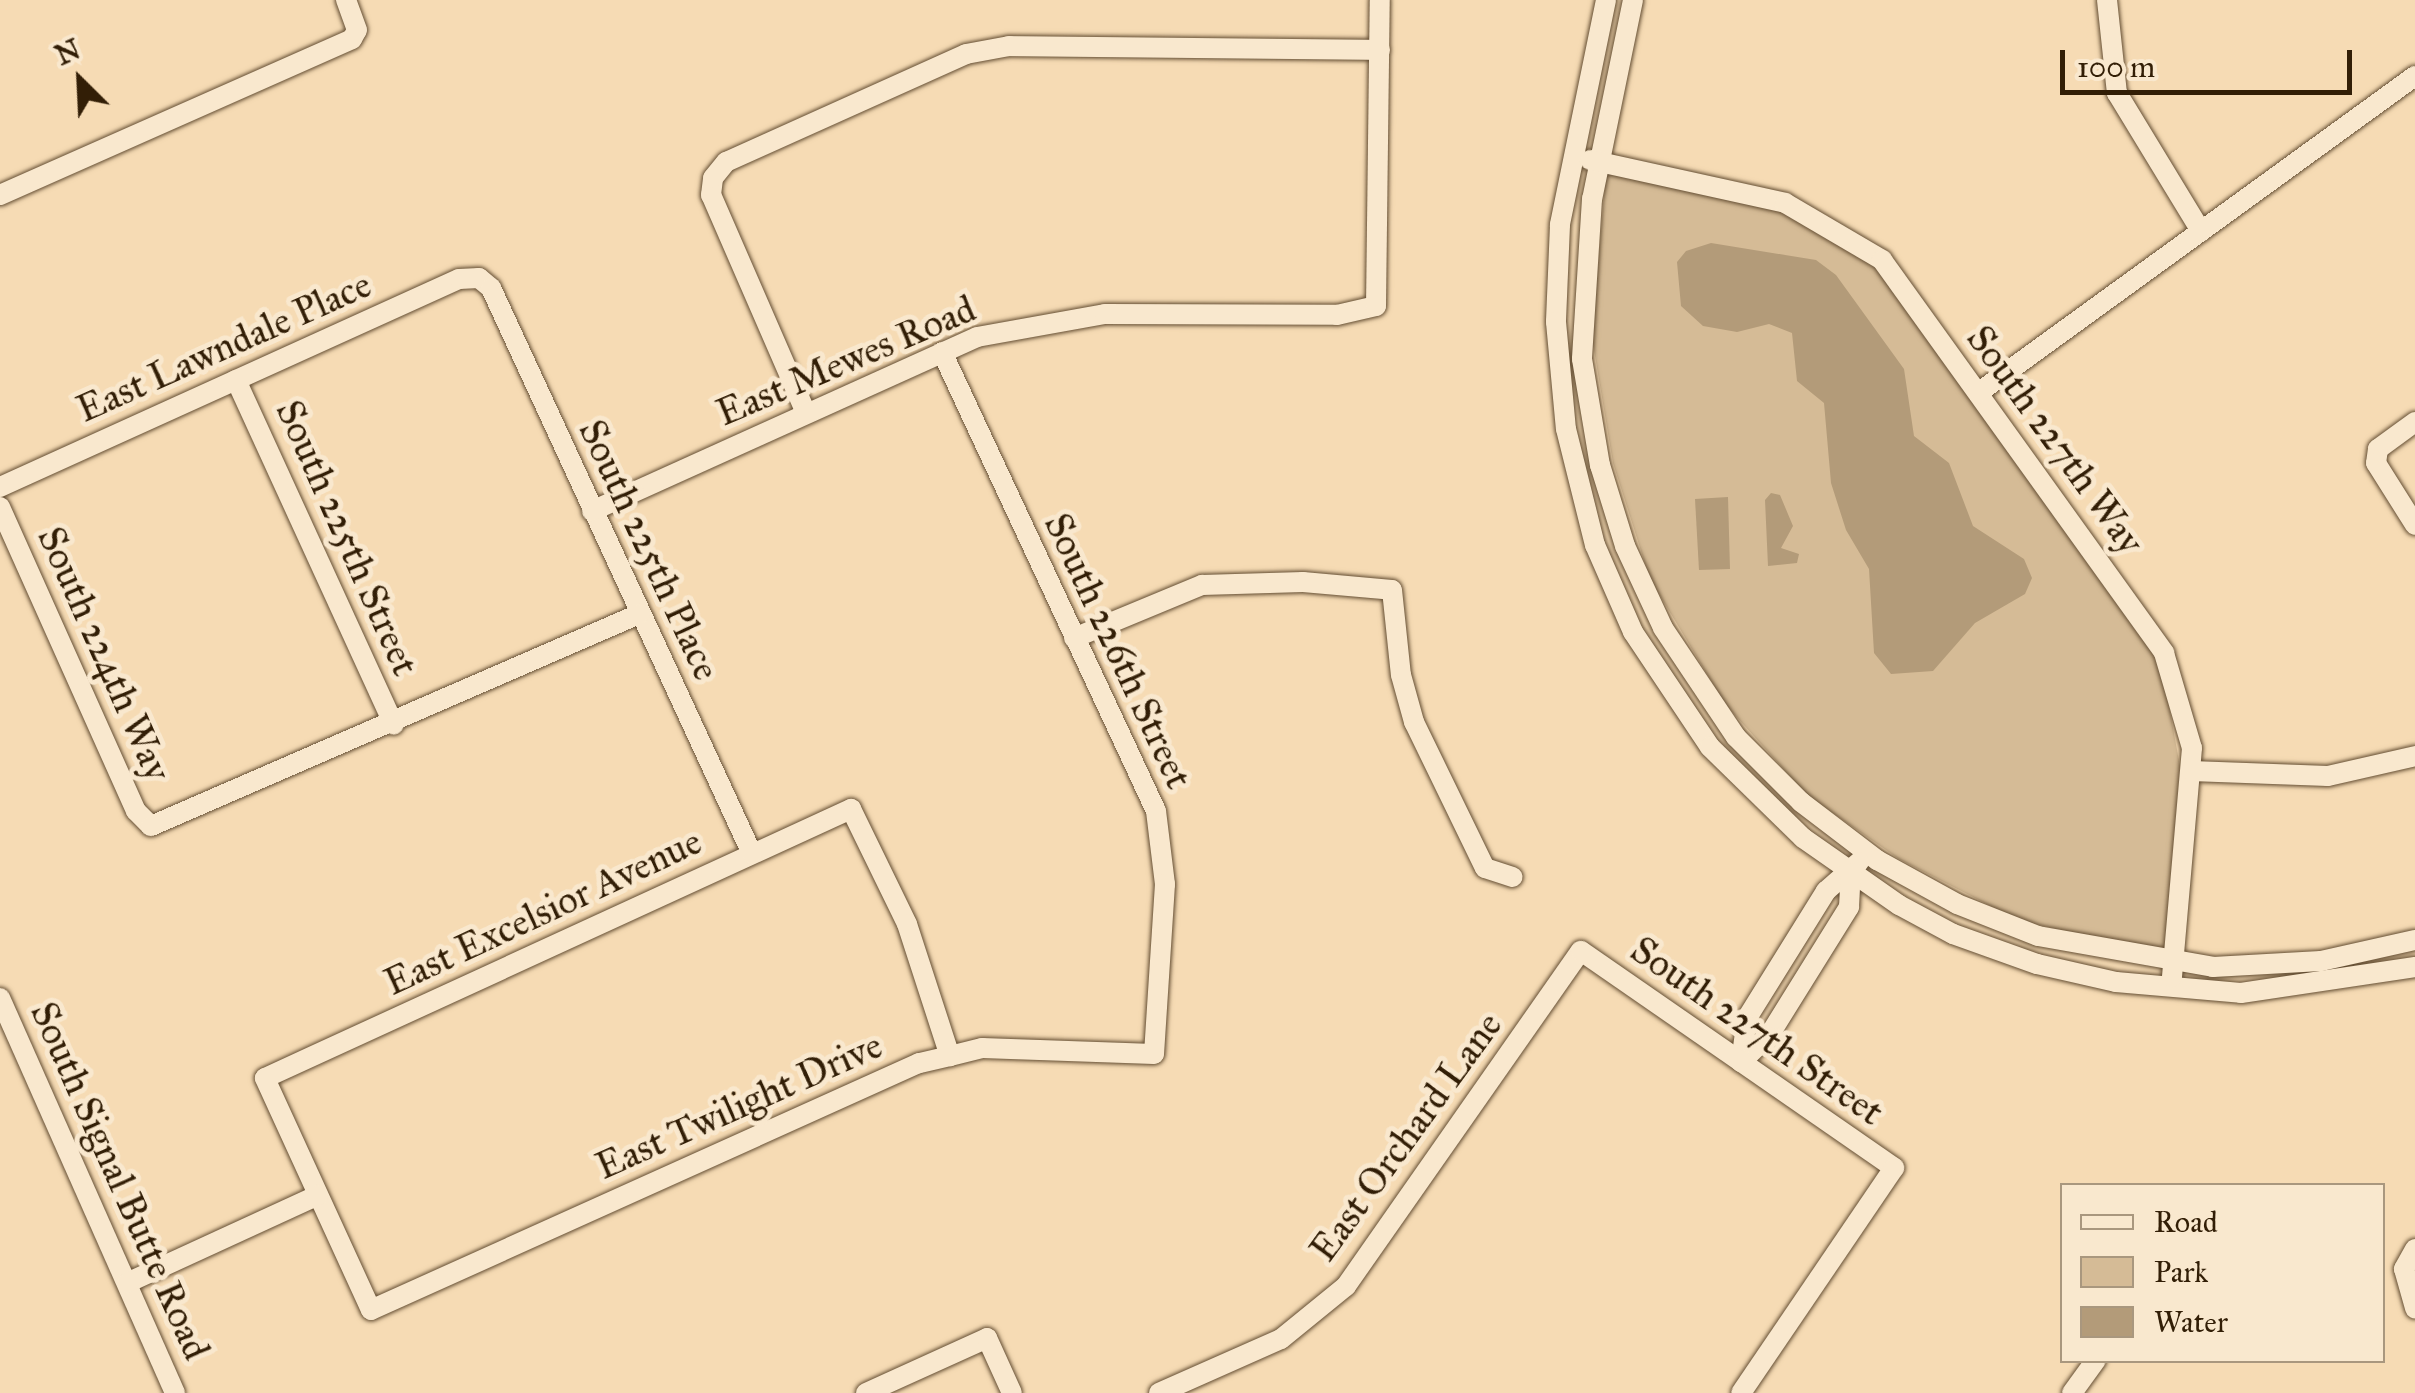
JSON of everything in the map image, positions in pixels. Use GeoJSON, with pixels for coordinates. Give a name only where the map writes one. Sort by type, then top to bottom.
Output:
{"type":"FeatureCollection","features":[{"type":"Feature","properties":{"kind":"street"},"geometry":{"type":"LineString","coordinates":[[0,195],[352,39],[357,30],[346,0]]}},
{"type":"Feature","properties":{"kind":"street"},"geometry":{"type":"LineString","coordinates":[[806,412],[710,194],[713,178],[726,162],[966,54],[1010,46],[1380,50],[1380,0]]}},
{"type":"Feature","properties":{"kind":"street"},"geometry":{"type":"LineString","coordinates":[[1606,0],[1573,156],[1556,277],[1558,368],[1572,469],[1595,545],[1641,646],[1710,748],[1803,838],[1851,872],[1953,934],[2036,964],[2171,988],[2290,990],[2415,968]]}},
{"type":"Feature","properties":{"kind":"street"},"geometry":{"type":"LineString","coordinates":[[1632,0],[1600,162],[1583,292],[1582,358],[1600,462],[1625,546],[1663,628],[1736,737],[1801,802],[1866,852],[1995,922],[2173,964],[2322,961],[2415,940]]}},
{"type":"Feature","properties":{"kind":"street"},"geometry":{"type":"LineString","coordinates":[[2107,0],[2117,93],[2201,231]]}},
{"type":"Feature","properties":{"kind":"street","name":"East Mewes Road"},"geometry":{"type":"LineString","coordinates":[[592,511],[942,352],[1048,320],[1105,314],[1337,315],[1376,306],[1380,50]]}},
{"type":"Feature","properties":{"kind":"street"},"geometry":{"type":"LineString","coordinates":[[1978,394],[2415,76]]}},
{"type":"Feature","properties":{"kind":"street","name":"South 227th Way"},"geometry":{"type":"LineString","coordinates":[[1573,156],[1785,203],[1859,240],[1882,260],[2164,653],[2185,707],[2191,771],[2171,988]]}},
{"type":"Feature","properties":{"kind":"street","name":"East Lawndale Place"},"geometry":{"type":"LineString","coordinates":[[0,487],[459,279],[479,278]]}},
{"type":"Feature","properties":{"kind":"street","name":"South 225th Place"},"geometry":{"type":"LineString","coordinates":[[479,278],[491,288],[752,854]]}},
{"type":"Feature","properties":{"kind":"street","name":"South 226th Street"},"geometry":{"type":"LineString","coordinates":[[942,352],[1156,810],[1164,884],[1154,1054]]}},
{"type":"Feature","properties":{"kind":"street","name":"South 225th Street"},"geometry":{"type":"LineString","coordinates":[[236,380],[394,725]]}},
{"type":"Feature","properties":{"kind":"street"},"geometry":{"type":"LineString","coordinates":[[2415,422],[2378,449],[2383,480],[2415,525]]}},
{"type":"Feature","properties":{"kind":"street","name":"South 224th Way"},"geometry":{"type":"LineString","coordinates":[[0,506],[136,812],[151,826],[394,725]]}},
{"type":"Feature","properties":{"kind":"street"},"geometry":{"type":"LineString","coordinates":[[1074,638],[1162,596],[1202,585],[1303,582],[1392,590],[1401,675],[1414,722],[1484,868],[1513,878]]}},
{"type":"Feature","properties":{"kind":"street"},"geometry":{"type":"LineString","coordinates":[[394,725],[639,614]]}},
{"type":"Feature","properties":{"kind":"street"},"geometry":{"type":"LineString","coordinates":[[2191,771],[2328,776],[2415,756]]}},
{"type":"Feature","properties":{"kind":"street","name":"East Excelsior Avenue"},"geometry":{"type":"LineString","coordinates":[[318,1195],[265,1078],[851,809],[906,924],[950,1056]]}},
{"type":"Feature","properties":{"kind":"street"},"geometry":{"type":"LineString","coordinates":[[1740,1062],[1747,1018],[1826,892],[1851,872],[1866,852]]}},
{"type":"Feature","properties":{"kind":"street"},"geometry":{"type":"LineString","coordinates":[[1740,1062],[1770,1034],[1850,907],[1851,872]]}},
{"type":"Feature","properties":{"kind":"street","name":"South 227th Street"},"geometry":{"type":"LineString","coordinates":[[1580,952],[1894,1168],[1741,1393]]}},
{"type":"Feature","properties":{"kind":"street","name":"East Orchard Lane"},"geometry":{"type":"LineString","coordinates":[[1159,1393],[1282,1338],[1346,1286],[1580,952]]}},
{"type":"Feature","properties":{"kind":"street"},"geometry":{"type":"LineString","coordinates":[[1783,960],[1809,975]]}},
{"type":"Feature","properties":{"kind":"street","name":"South Signal Butte Road"},"geometry":{"type":"LineString","coordinates":[[0,998],[176,1393]]}},
{"type":"Feature","properties":{"kind":"street","name":"East Twilight Drive"},"geometry":{"type":"LineString","coordinates":[[318,1195],[371,1310],[919,1063],[982,1048],[1154,1054]]}},
{"type":"Feature","properties":{"kind":"street"},"geometry":{"type":"LineString","coordinates":[[127,1282],[318,1195]]}},
{"type":"Feature","properties":{"kind":"street"},"geometry":{"type":"LineString","coordinates":[[2414,1250],[2404,1270],[2415,1308]]}},
{"type":"Feature","properties":{"kind":"street"},"geometry":{"type":"LineString","coordinates":[[866,1393],[987,1338],[1012,1393]]}},
{"type":"Feature","properties":{"kind":"street"},"geometry":{"type":"LineString","coordinates":[[2072,1393],[2094,1363]]}},
{"type":"Feature","properties":{"kind":"green space"},"geometry":{"type":"Polygon","coordinates":[[[1606,173],[1790,213],[1872,263],[2161,663],[2180,766],[2164,954],[2018,920],[1899,859],[1807,795],[1725,704],[1650,579],[1613,463],[1592,338],[1606,173]]]}},
{"type":"Feature","properties":{"kind":"water"},"geometry":{"type":"Polygon","coordinates":[[[1711,243],[1816,260],[1836,275],[1904,369],[1914,436],[1949,463],[1973,526],[2024,559],[2032,578],[2025,594],[1975,623],[1933,671],[1891,674],[1874,653],[1869,569],[1846,530],[1831,483],[1824,403],[1797,381],[1792,333],[1769,324],[1737,332],[1703,326],[1681,306],[1677,262],[1686,251],[1711,243]]]}},
{"type":"Feature","properties":{"kind":"water"},"geometry":{"type":"Polygon","coordinates":[[[1771,493],[1780,495],[1793,526],[1781,548],[1799,554],[1797,563],[1768,566],[1765,500],[1771,493]]]}},
{"type":"Feature","properties":{"kind":"water"},"geometry":{"type":"Polygon","coordinates":[[[1728,497],[1730,569],[1699,570],[1695,499],[1728,497]]]}}]}
